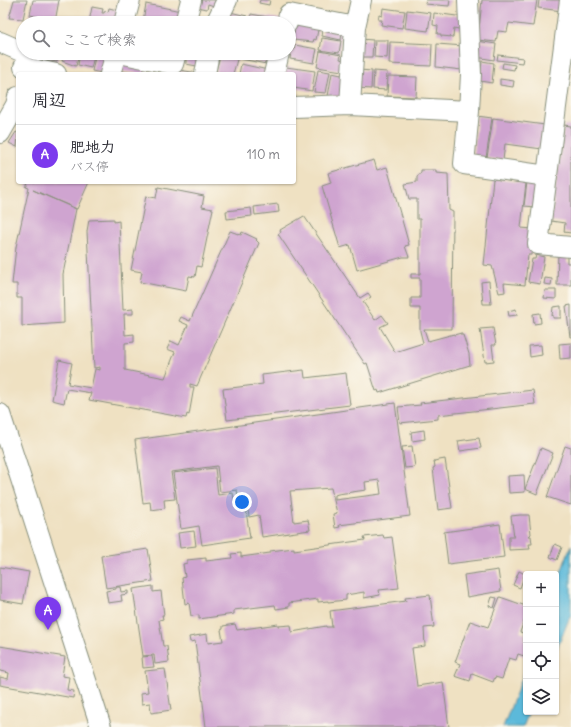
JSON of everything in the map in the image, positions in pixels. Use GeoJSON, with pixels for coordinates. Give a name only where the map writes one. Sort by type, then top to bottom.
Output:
{"type":"FeatureCollection","features":[{"type":"Feature","properties":{"kind":"street"},"geometry":{"type":"LineString","coordinates":[[126,16],[130,0]]}},
{"type":"Feature","properties":{"kind":"street"},"geometry":{"type":"LineString","coordinates":[[187,16],[191,0]]}},
{"type":"Feature","properties":{"kind":"street"},"geometry":{"type":"LineString","coordinates":[[219,16],[226,0]]}},
{"type":"Feature","properties":{"kind":"street"},"geometry":{"type":"LineString","coordinates":[[350,105],[355,26],[361,0]]}},
{"type":"Feature","properties":{"kind":"street"},"geometry":{"type":"LineString","coordinates":[[468,0],[471,74],[464,164],[547,176]]}},
{"type":"Feature","properties":{"kind":"street"},"geometry":{"type":"LineString","coordinates":[[570,0],[538,244],[571,247]]}},
{"type":"Feature","properties":{"kind":"street"},"geometry":{"type":"LineString","coordinates":[[289,16],[289,14],[355,26]]}},
{"type":"Feature","properties":{"kind":"street"},"geometry":{"type":"LineString","coordinates":[[0,42],[16,56]]}},
{"type":"Feature","properties":{"kind":"street"},"geometry":{"type":"LineString","coordinates":[[111,72],[114,60]]}},
{"type":"Feature","properties":{"kind":"street"},"geometry":{"type":"LineString","coordinates":[[153,60],[173,64],[174,60]]}},
{"type":"Feature","properties":{"kind":"street"},"geometry":{"type":"LineString","coordinates":[[205,72],[208,60]]}},
{"type":"Feature","properties":{"kind":"street"},"geometry":{"type":"LineString","coordinates":[[274,72],[277,60]]}},
{"type":"Feature","properties":{"kind":"street"},"geometry":{"type":"LineString","coordinates":[[23,62],[50,72]]}},
{"type":"Feature","properties":{"kind":"street"},"geometry":{"type":"LineString","coordinates":[[0,133],[16,105]]}},
{"type":"Feature","properties":{"kind":"street"},"geometry":{"type":"LineString","coordinates":[[296,107],[350,105],[469,111]]}},
{"type":"Feature","properties":{"kind":"street"},"geometry":{"type":"LineString","coordinates":[[2,424],[101,727]]}},
{"type":"Feature","properties":{"kind":"water"},"geometry":{"type":"Polygon","coordinates":[[[571,545],[571,614],[559,644],[559,607],[559,578],[571,545]]]}},
{"type":"Feature","properties":{"kind":"water"},"geometry":{"type":"Polygon","coordinates":[[[523,676],[523,715],[528,715],[523,727],[503,727],[523,676]]]}},
{"type":"Feature","properties":{"kind":"building"},"geometry":{"type":"Polygon","coordinates":[[[14,0],[27,0],[24,16],[16,16],[16,18],[9,18],[14,0]]]}},
{"type":"Feature","properties":{"kind":"building"},"geometry":{"type":"Polygon","coordinates":[[[33,0],[59,0],[56,16],[30,15],[33,0]]]}},
{"type":"Feature","properties":{"kind":"building"},"geometry":{"type":"Polygon","coordinates":[[[198,0],[219,0],[217,7],[208,4],[207,9],[196,7],[198,0]]]}},
{"type":"Feature","properties":{"kind":"building"},"geometry":{"type":"Polygon","coordinates":[[[260,0],[270,0],[269,5],[259,3],[260,0]]]}},
{"type":"Feature","properties":{"kind":"building"},"geometry":{"type":"Polygon","coordinates":[[[426,0],[450,0],[449,6],[425,4],[426,0]]]}},
{"type":"Feature","properties":{"kind":"building"},"geometry":{"type":"Polygon","coordinates":[[[482,0],[537,0],[533,26],[509,23],[507,32],[498,31],[496,42],[478,40],[482,0]]]}},
{"type":"Feature","properties":{"kind":"building"},"geometry":{"type":"Polygon","coordinates":[[[539,0],[564,0],[562,11],[538,8],[539,0]]]}},
{"type":"Feature","properties":{"kind":"building"},"geometry":{"type":"Polygon","coordinates":[[[146,4],[181,11],[180,16],[144,16],[146,4]]]}},
{"type":"Feature","properties":{"kind":"building"},"geometry":{"type":"Polygon","coordinates":[[[92,7],[103,9],[102,13],[105,11],[108,12],[109,8],[121,11],[120,16],[90,16],[92,7]]]}},
{"type":"Feature","properties":{"kind":"building"},"geometry":{"type":"Polygon","coordinates":[[[383,8],[405,11],[402,28],[381,25],[382,20],[378,20],[379,15],[382,16],[383,8]]]}},
{"type":"Feature","properties":{"kind":"building"},"geometry":{"type":"Polygon","coordinates":[[[407,10],[431,13],[428,31],[405,28],[407,10]]]}},
{"type":"Feature","properties":{"kind":"building"},"geometry":{"type":"Polygon","coordinates":[[[230,12],[247,16],[229,16],[230,12]]]}},
{"type":"Feature","properties":{"kind":"building"},"geometry":{"type":"Polygon","coordinates":[[[434,13],[464,17],[463,30],[454,28],[453,37],[441,36],[441,34],[437,34],[438,26],[433,25],[434,13]]]}},
{"type":"Feature","properties":{"kind":"building"},"geometry":{"type":"Polygon","coordinates":[[[251,14],[262,16],[251,16],[251,14]]]}},
{"type":"Feature","properties":{"kind":"building"},"geometry":{"type":"Polygon","coordinates":[[[296,21],[319,25],[316,40],[314,39],[313,42],[296,40],[296,21]]]}},
{"type":"Feature","properties":{"kind":"building"},"geometry":{"type":"Polygon","coordinates":[[[324,25],[343,28],[341,40],[322,36],[324,25]]]}},
{"type":"Feature","properties":{"kind":"building"},"geometry":{"type":"Polygon","coordinates":[[[322,38],[341,41],[339,53],[320,50],[322,38]]]}},
{"type":"Feature","properties":{"kind":"building"},"geometry":{"type":"Polygon","coordinates":[[[360,39],[373,40],[372,57],[359,57],[360,39]]]}},
{"type":"Feature","properties":{"kind":"building"},"geometry":{"type":"Polygon","coordinates":[[[375,40],[388,40],[387,58],[374,57],[375,40]]]}},
{"type":"Feature","properties":{"kind":"building"},"geometry":{"type":"Polygon","coordinates":[[[477,41],[496,44],[494,60],[476,57],[477,41]]]}},
{"type":"Feature","properties":{"kind":"building"},"geometry":{"type":"Polygon","coordinates":[[[390,42],[432,44],[431,66],[389,64],[390,42]]]}},
{"type":"Feature","properties":{"kind":"building"},"geometry":{"type":"Polygon","coordinates":[[[437,44],[464,46],[462,70],[436,67],[437,44]]]}},
{"type":"Feature","properties":{"kind":"building"},"geometry":{"type":"Polygon","coordinates":[[[296,45],[317,49],[314,63],[296,60],[296,45]]]}},
{"type":"Feature","properties":{"kind":"building"},"geometry":{"type":"Polygon","coordinates":[[[320,51],[341,55],[340,59],[344,60],[342,71],[317,67],[320,51]]]}},
{"type":"Feature","properties":{"kind":"building"},"geometry":{"type":"Polygon","coordinates":[[[498,55],[523,58],[522,63],[497,60],[498,55]]]}},
{"type":"Feature","properties":{"kind":"building"},"geometry":{"type":"Polygon","coordinates":[[[46,60],[57,60],[57,62],[46,60]]]}},
{"type":"Feature","properties":{"kind":"building"},"geometry":{"type":"Polygon","coordinates":[[[62,60],[77,60],[76,66],[62,60]]]}},
{"type":"Feature","properties":{"kind":"building"},"geometry":{"type":"Polygon","coordinates":[[[79,60],[93,60],[91,68],[78,65],[79,60]]]}},
{"type":"Feature","properties":{"kind":"building"},"geometry":{"type":"Polygon","coordinates":[[[94,60],[107,60],[107,72],[92,71],[94,60]]]}},
{"type":"Feature","properties":{"kind":"building"},"geometry":{"type":"Polygon","coordinates":[[[121,60],[147,65],[145,72],[119,71],[121,60]]]}},
{"type":"Feature","properties":{"kind":"building"},"geometry":{"type":"Polygon","coordinates":[[[186,60],[203,60],[202,67],[186,64],[186,60]]]}},
{"type":"Feature","properties":{"kind":"building"},"geometry":{"type":"Polygon","coordinates":[[[219,60],[237,60],[234,72],[216,72],[219,60]]]}},
{"type":"Feature","properties":{"kind":"building"},"geometry":{"type":"Polygon","coordinates":[[[246,60],[267,60],[266,64],[246,60]]]}},
{"type":"Feature","properties":{"kind":"building"},"geometry":{"type":"Polygon","coordinates":[[[482,61],[494,63],[492,83],[480,81],[482,61]]]}},
{"type":"Feature","properties":{"kind":"building"},"geometry":{"type":"Polygon","coordinates":[[[503,63],[515,65],[514,70],[502,68],[503,63]]]}},
{"type":"Feature","properties":{"kind":"building"},"geometry":{"type":"Polygon","coordinates":[[[241,64],[268,70],[268,72],[239,72],[241,64]]]}},
{"type":"Feature","properties":{"kind":"building"},"geometry":{"type":"Polygon","coordinates":[[[286,67],[315,71],[312,91],[296,88],[296,72],[285,72],[286,67]]]}},
{"type":"Feature","properties":{"kind":"building"},"geometry":{"type":"Polygon","coordinates":[[[179,70],[192,72],[178,72],[179,70]]]}},
{"type":"Feature","properties":{"kind":"building"},"geometry":{"type":"Polygon","coordinates":[[[318,70],[330,72],[326,93],[314,92],[318,70]]]}},
{"type":"Feature","properties":{"kind":"building"},"geometry":{"type":"Polygon","coordinates":[[[359,70],[372,71],[371,89],[358,88],[359,70]]]}},
{"type":"Feature","properties":{"kind":"building"},"geometry":{"type":"Polygon","coordinates":[[[374,71],[387,72],[386,90],[373,89],[374,71]]]}},
{"type":"Feature","properties":{"kind":"building"},"geometry":{"type":"Polygon","coordinates":[[[332,73],[346,76],[342,97],[328,96],[332,73]]]}},
{"type":"Feature","properties":{"kind":"building"},"geometry":{"type":"Polygon","coordinates":[[[388,76],[417,77],[416,97],[387,96],[388,76]]]}},
{"type":"Feature","properties":{"kind":"building"},"geometry":{"type":"Polygon","coordinates":[[[500,79],[514,81],[513,87],[500,85],[500,79]]]}},
{"type":"Feature","properties":{"kind":"building"},"geometry":{"type":"Polygon","coordinates":[[[477,116],[492,118],[486,158],[474,156],[477,116]]]}},
{"type":"Feature","properties":{"kind":"building"},"geometry":{"type":"Polygon","coordinates":[[[493,118],[545,125],[542,149],[505,144],[503,160],[487,158],[493,118]]]}},
{"type":"Feature","properties":{"kind":"building"},"geometry":{"type":"Polygon","coordinates":[[[564,125],[571,126],[571,233],[564,232],[565,223],[551,221],[564,125]]]}},
{"type":"Feature","properties":{"kind":"building"},"geometry":{"type":"Polygon","coordinates":[[[16,132],[16,146],[9,143],[16,132]]]}},
{"type":"Feature","properties":{"kind":"building"},"geometry":{"type":"Polygon","coordinates":[[[374,160],[377,170],[387,167],[409,245],[405,246],[409,257],[403,257],[357,270],[350,245],[340,248],[322,186],[331,183],[328,173],[374,160]]]}},
{"type":"Feature","properties":{"kind":"building"},"geometry":{"type":"Polygon","coordinates":[[[421,170],[436,170],[436,173],[448,174],[449,210],[453,212],[452,329],[424,329],[428,341],[461,333],[469,354],[470,365],[379,393],[378,390],[376,391],[367,363],[365,364],[278,234],[281,232],[280,230],[304,216],[360,298],[368,293],[371,297],[363,302],[375,320],[382,315],[388,323],[380,327],[395,352],[423,343],[420,331],[420,308],[411,308],[411,298],[420,298],[420,278],[411,278],[411,274],[420,274],[420,219],[417,219],[417,199],[409,199],[405,184],[417,182],[417,176],[421,173],[421,170]]]}},
{"type":"Feature","properties":{"kind":"building"},"geometry":{"type":"Polygon","coordinates":[[[493,179],[526,183],[521,228],[533,229],[531,255],[528,255],[525,285],[504,283],[505,292],[499,293],[492,266],[484,265],[493,179]]]}},
{"type":"Feature","properties":{"kind":"building"},"geometry":{"type":"Polygon","coordinates":[[[527,182],[534,183],[538,187],[536,207],[524,206],[527,182]]]}},
{"type":"Feature","properties":{"kind":"building"},"geometry":{"type":"Polygon","coordinates":[[[28,184],[88,184],[77,209],[33,190],[76,209],[63,274],[64,323],[22,326],[22,298],[17,298],[17,284],[12,284],[16,247],[29,188],[26,187],[28,184]]]}},
{"type":"Feature","properties":{"kind":"building"},"geometry":{"type":"Polygon","coordinates":[[[158,187],[204,196],[202,207],[213,209],[201,267],[197,266],[195,277],[189,276],[186,291],[140,282],[142,272],[131,270],[146,196],[156,198],[158,187]]]}},
{"type":"Feature","properties":{"kind":"building"},"geometry":{"type":"Polygon","coordinates":[[[278,204],[279,212],[255,215],[254,207],[278,204]]]}},
{"type":"Feature","properties":{"kind":"building"},"geometry":{"type":"Polygon","coordinates":[[[251,208],[252,216],[227,219],[226,211],[251,208]]]}},
{"type":"Feature","properties":{"kind":"building"},"geometry":{"type":"Polygon","coordinates":[[[114,219],[114,222],[119,221],[123,310],[133,309],[133,314],[124,314],[125,335],[134,334],[134,342],[125,343],[125,370],[165,378],[175,352],[167,349],[171,341],[179,345],[188,325],[179,321],[181,317],[190,321],[230,231],[241,235],[242,232],[257,239],[256,240],[259,243],[197,386],[190,384],[190,387],[194,387],[189,415],[187,414],[186,418],[89,400],[91,393],[67,389],[64,403],[52,400],[59,360],[72,363],[68,384],[91,388],[95,369],[100,370],[100,367],[94,368],[87,231],[89,220],[114,219]]]}},
{"type":"Feature","properties":{"kind":"building"},"geometry":{"type":"Polygon","coordinates":[[[558,252],[567,252],[567,263],[571,263],[571,285],[557,285],[558,252]]]}},
{"type":"Feature","properties":{"kind":"building"},"geometry":{"type":"Polygon","coordinates":[[[536,255],[544,257],[540,284],[528,282],[532,259],[535,259],[536,255]]]}},
{"type":"Feature","properties":{"kind":"building"},"geometry":{"type":"Polygon","coordinates":[[[545,278],[552,279],[551,285],[544,284],[545,278]]]}},
{"type":"Feature","properties":{"kind":"building"},"geometry":{"type":"Polygon","coordinates":[[[489,281],[491,304],[483,304],[481,282],[489,281]]]}},
{"type":"Feature","properties":{"kind":"building"},"geometry":{"type":"Polygon","coordinates":[[[545,290],[556,290],[556,299],[544,298],[545,290]]]}},
{"type":"Feature","properties":{"kind":"building"},"geometry":{"type":"Polygon","coordinates":[[[571,305],[571,337],[570,337],[566,306],[571,305]]]}},
{"type":"Feature","properties":{"kind":"building"},"geometry":{"type":"Polygon","coordinates":[[[561,306],[561,318],[553,318],[553,307],[561,306]]]}},
{"type":"Feature","properties":{"kind":"building"},"geometry":{"type":"Polygon","coordinates":[[[516,309],[517,315],[509,316],[508,311],[516,309]]]}},
{"type":"Feature","properties":{"kind":"building"},"geometry":{"type":"Polygon","coordinates":[[[540,313],[541,323],[534,324],[533,314],[540,313]]]}},
{"type":"Feature","properties":{"kind":"building"},"geometry":{"type":"Polygon","coordinates":[[[493,328],[496,345],[492,345],[494,361],[485,362],[480,329],[493,328]]]}},
{"type":"Feature","properties":{"kind":"building"},"geometry":{"type":"Polygon","coordinates":[[[571,343],[571,358],[560,359],[559,344],[571,343]]]}},
{"type":"Feature","properties":{"kind":"building"},"geometry":{"type":"Polygon","coordinates":[[[541,345],[542,355],[530,357],[529,346],[541,345]]]}},
{"type":"Feature","properties":{"kind":"building"},"geometry":{"type":"Polygon","coordinates":[[[304,370],[305,378],[346,373],[350,405],[227,420],[223,389],[263,384],[262,375],[304,370]]]}},
{"type":"Feature","properties":{"kind":"building"},"geometry":{"type":"Polygon","coordinates":[[[533,390],[535,404],[438,415],[438,419],[400,423],[398,407],[421,405],[420,403],[533,390]]]}},
{"type":"Feature","properties":{"kind":"building"},"geometry":{"type":"Polygon","coordinates":[[[395,403],[410,516],[339,525],[340,527],[335,528],[333,514],[337,513],[331,488],[290,491],[294,522],[308,520],[310,530],[262,537],[259,515],[249,517],[247,501],[239,502],[237,490],[220,492],[217,466],[171,472],[175,499],[164,500],[165,508],[151,510],[150,502],[143,503],[135,440],[395,403]],[[379,480],[365,482],[366,490],[335,495],[335,500],[381,494],[379,480]]]}},
{"type":"Feature","properties":{"kind":"building"},"geometry":{"type":"Polygon","coordinates":[[[424,430],[425,439],[412,441],[411,432],[424,430]]]}},
{"type":"Feature","properties":{"kind":"building"},"geometry":{"type":"Polygon","coordinates":[[[479,438],[481,448],[460,451],[458,441],[479,438]]]}},
{"type":"Feature","properties":{"kind":"building"},"geometry":{"type":"Polygon","coordinates":[[[412,446],[415,467],[405,468],[402,447],[412,446]]]}},
{"type":"Feature","properties":{"kind":"building"},"geometry":{"type":"Polygon","coordinates":[[[565,446],[571,448],[571,505],[547,497],[565,446]]]}},
{"type":"Feature","properties":{"kind":"building"},"geometry":{"type":"Polygon","coordinates":[[[541,448],[553,453],[537,494],[525,489],[541,448]]]}},
{"type":"Feature","properties":{"kind":"building"},"geometry":{"type":"Polygon","coordinates":[[[445,459],[452,508],[438,510],[433,468],[435,467],[434,461],[445,459]]]}},
{"type":"Feature","properties":{"kind":"building"},"geometry":{"type":"Polygon","coordinates":[[[215,468],[218,495],[233,493],[235,506],[245,504],[250,538],[202,545],[199,526],[181,529],[173,473],[215,468]]]}},
{"type":"Feature","properties":{"kind":"building"},"geometry":{"type":"Polygon","coordinates":[[[524,475],[525,492],[509,493],[508,476],[524,475]]]}},
{"type":"Feature","properties":{"kind":"building"},"geometry":{"type":"Polygon","coordinates":[[[529,515],[531,534],[529,536],[531,536],[532,544],[529,544],[530,549],[509,550],[509,537],[514,537],[511,516],[529,515]]]}},
{"type":"Feature","properties":{"kind":"building"},"geometry":{"type":"Polygon","coordinates":[[[500,524],[504,557],[448,564],[444,532],[500,524]]]}},
{"type":"Feature","properties":{"kind":"building"},"geometry":{"type":"Polygon","coordinates":[[[194,531],[196,546],[180,548],[178,533],[194,531]]]}},
{"type":"Feature","properties":{"kind":"building"},"geometry":{"type":"Polygon","coordinates":[[[383,535],[384,538],[392,537],[399,588],[379,590],[380,595],[364,598],[364,592],[346,595],[346,600],[318,602],[318,599],[289,603],[289,607],[276,609],[275,605],[234,610],[234,614],[199,619],[199,615],[191,616],[189,603],[185,604],[182,578],[185,577],[183,564],[187,563],[187,560],[206,558],[206,561],[232,558],[231,554],[241,553],[241,557],[270,553],[270,551],[294,548],[294,550],[365,540],[364,537],[383,535]]]}},
{"type":"Feature","properties":{"kind":"building"},"geometry":{"type":"Polygon","coordinates":[[[555,544],[562,547],[557,560],[550,557],[555,544]]]}},
{"type":"Feature","properties":{"kind":"building"},"geometry":{"type":"Polygon","coordinates":[[[148,549],[153,581],[106,588],[101,556],[148,549]]]}},
{"type":"Feature","properties":{"kind":"building"},"geometry":{"type":"Polygon","coordinates":[[[0,567],[29,572],[23,604],[0,600],[0,567]]]}},
{"type":"Feature","properties":{"kind":"building"},"geometry":{"type":"Polygon","coordinates":[[[498,570],[501,591],[467,597],[464,575],[498,570]]]}},
{"type":"Feature","properties":{"kind":"building"},"geometry":{"type":"Polygon","coordinates":[[[519,571],[523,573],[523,580],[520,588],[513,585],[519,571]]]}},
{"type":"Feature","properties":{"kind":"building"},"geometry":{"type":"Polygon","coordinates":[[[153,586],[153,592],[161,591],[164,615],[162,615],[163,619],[159,620],[163,646],[167,646],[169,662],[155,664],[154,655],[143,656],[133,589],[153,586]]]}},
{"type":"Feature","properties":{"kind":"building"},"geometry":{"type":"Polygon","coordinates":[[[116,587],[120,587],[121,592],[128,591],[128,594],[121,595],[122,601],[108,603],[106,591],[116,589],[116,587]]]}},
{"type":"Feature","properties":{"kind":"building"},"geometry":{"type":"Polygon","coordinates":[[[430,595],[434,627],[424,628],[425,646],[412,648],[417,686],[443,682],[449,727],[206,727],[195,641],[190,642],[189,637],[207,634],[208,643],[223,641],[221,630],[223,629],[223,626],[235,624],[237,630],[278,624],[278,626],[291,625],[292,632],[326,626],[332,627],[330,611],[406,601],[405,598],[430,595]]]}},
{"type":"Feature","properties":{"kind":"building"},"geometry":{"type":"Polygon","coordinates":[[[492,597],[497,598],[494,608],[489,606],[492,597]]]}},
{"type":"Feature","properties":{"kind":"building"},"geometry":{"type":"Polygon","coordinates":[[[500,597],[523,605],[523,624],[520,632],[523,633],[523,656],[518,654],[516,660],[509,658],[502,679],[495,677],[493,682],[472,674],[470,681],[455,676],[460,664],[455,662],[470,621],[488,627],[500,597]]]}},
{"type":"Feature","properties":{"kind":"building"},"geometry":{"type":"Polygon","coordinates":[[[0,646],[65,657],[62,676],[69,677],[67,690],[74,691],[73,698],[0,685],[0,677],[8,679],[9,673],[0,671],[0,646]]]}},
{"type":"Feature","properties":{"kind":"building"},"geometry":{"type":"Polygon","coordinates":[[[152,656],[154,667],[143,668],[142,657],[152,656]]]}},
{"type":"Feature","properties":{"kind":"building"},"geometry":{"type":"Polygon","coordinates":[[[165,669],[171,710],[151,713],[150,703],[142,704],[141,693],[148,692],[145,671],[165,669]]]}},
{"type":"Feature","properties":{"kind":"place","name":"肥地力"},"geometry":{"type":"Point","coordinates":[48,630]}}]}
